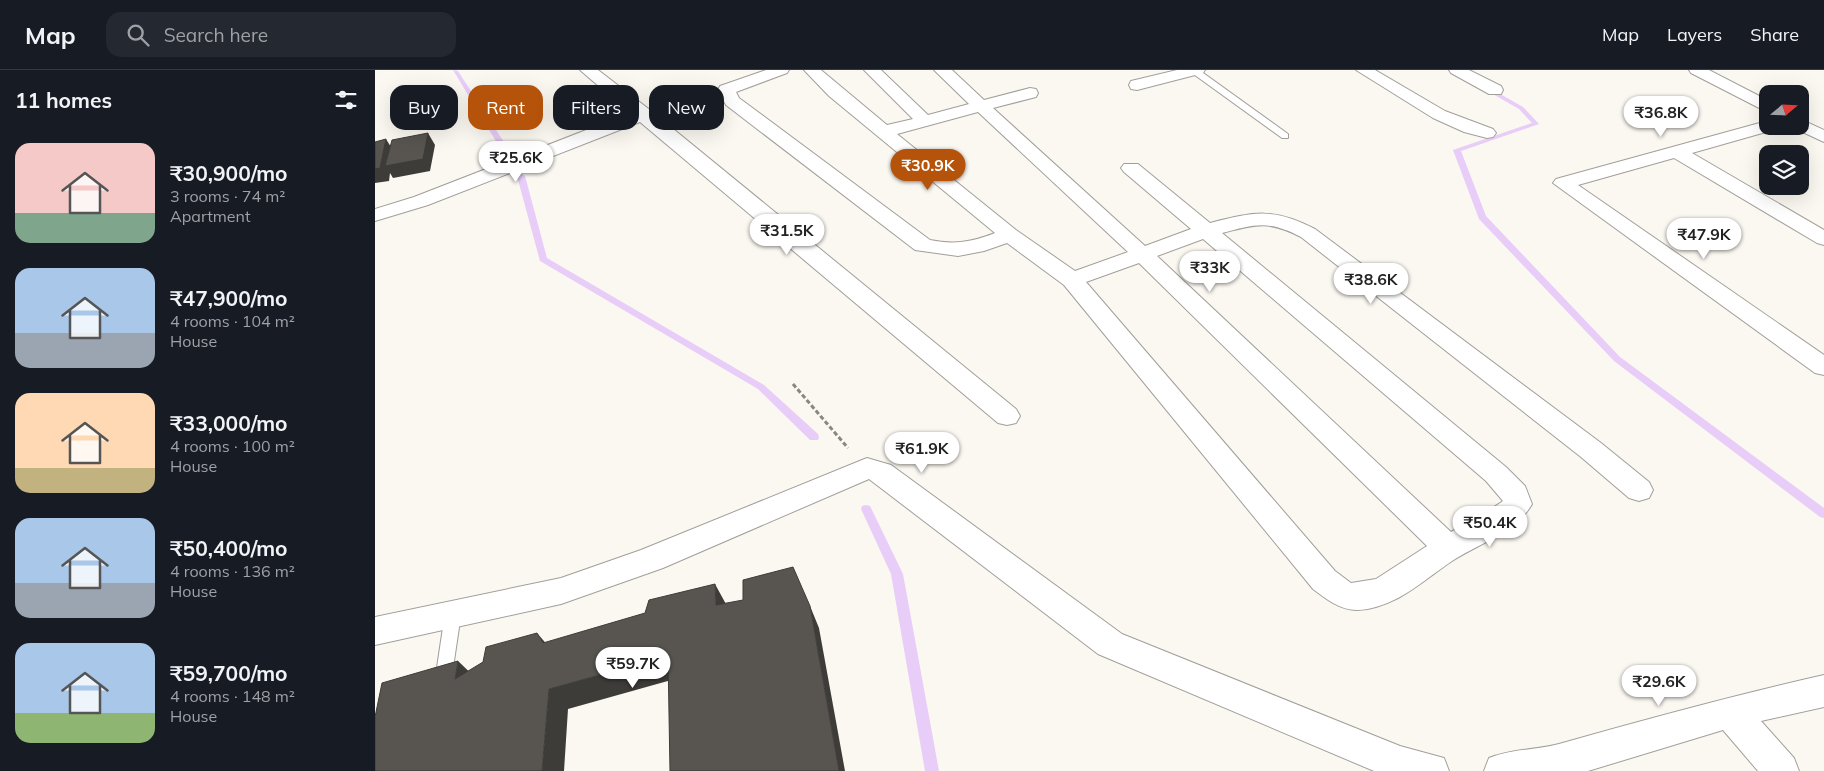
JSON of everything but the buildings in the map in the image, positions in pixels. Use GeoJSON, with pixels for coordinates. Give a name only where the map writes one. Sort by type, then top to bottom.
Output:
{"type":"FeatureCollection","features":[{"type":"Feature","properties":{"kind":"street"},"geometry":{"type":"LineString","coordinates":[[588,70],[644,114],[1007,416]]}},
{"type":"Feature","properties":{"kind":"street"},"geometry":{"type":"LineString","coordinates":[[781,70],[726,90],[727,95],[732,101],[923,245],[949,251],[976,249],[1009,234]]}},
{"type":"Feature","properties":{"kind":"street"},"geometry":{"type":"LineString","coordinates":[[811,70],[883,132],[1009,234],[1072,280],[1324,580],[1342,595],[1364,596],[1385,589],[1449,548],[1509,514],[1517,504],[1515,494],[1496,474],[1131,168]]}},
{"type":"Feature","properties":{"kind":"street"},"geometry":{"type":"LineString","coordinates":[[873,70],[925,121]]}},
{"type":"Feature","properties":{"kind":"street"},"geometry":{"type":"LineString","coordinates":[[942,70],[1143,255],[1449,548]]}},
{"type":"Feature","properties":{"kind":"street"},"geometry":{"type":"LineString","coordinates":[[1137,85],[1196,70]]}},
{"type":"Feature","properties":{"kind":"street"},"geometry":{"type":"LineString","coordinates":[[1364,70],[1446,118],[1487,133]]}},
{"type":"Feature","properties":{"kind":"street"},"geometry":{"type":"LineString","coordinates":[[1457,70],[1495,90]]}},
{"type":"Feature","properties":{"kind":"street"},"geometry":{"type":"LineString","coordinates":[[1697,70],[1759,103]]}},
{"type":"Feature","properties":{"kind":"street"},"geometry":{"type":"LineString","coordinates":[[883,132],[1030,93]]}},
{"type":"Feature","properties":{"kind":"street"},"geometry":{"type":"LineString","coordinates":[[375,215],[421,202],[644,114]]}},
{"type":"Feature","properties":{"kind":"street"},"geometry":{"type":"LineString","coordinates":[[1759,128],[1563,183],[1824,367]]}},
{"type":"Feature","properties":{"kind":"street"},"geometry":{"type":"LineString","coordinates":[[1809,128],[1824,136]]}},
{"type":"Feature","properties":{"kind":"street"},"geometry":{"type":"LineString","coordinates":[[1677,151],[1819,231]]}},
{"type":"Feature","properties":{"kind":"street"},"geometry":{"type":"LineString","coordinates":[[1072,280],[1206,231],[1265,218],[1287,222],[1308,233],[1639,490]]}},
{"type":"Feature","properties":{"kind":"street"},"geometry":{"type":"LineString","coordinates":[[375,631],[561,591],[652,560],[867,468],[881,472],[1110,644],[1399,764],[1431,771]]}},
{"type":"Feature","properties":{"kind":"street"},"geometry":{"type":"LineString","coordinates":[[1502,771],[1548,766],[1730,712],[1824,690]]}},
{"type":"Feature","properties":{"kind":"street"},"geometry":{"type":"LineString","coordinates":[[1730,712],[1781,771]]}},
{"type":"Feature","properties":{"kind":"lane"},"geometry":{"type":"LineString","coordinates":[[1196,70],[1285,136]]}},
{"type":"Feature","properties":{"kind":"lane"},"geometry":{"type":"LineString","coordinates":[[441,693],[453,614]]}},
{"type":"Feature","properties":{"kind":"path"},"geometry":{"type":"LineString","coordinates":[[793,384],[867,468]]}},
{"type":"Feature","properties":{"kind":"waterway"},"geometry":{"type":"LineString","coordinates":[[455,71],[507,153]]}},
{"type":"Feature","properties":{"kind":"waterway"},"geometry":{"type":"LineString","coordinates":[[1486,88],[1521,108],[1536,124],[1457,150],[1482,217],[1617,359],[1824,514]]}},
{"type":"Feature","properties":{"kind":"waterway"},"geometry":{"type":"LineString","coordinates":[[521,176],[543,259],[761,387],[814,437]]}},
{"type":"Feature","properties":{"kind":"waterway"},"geometry":{"type":"LineString","coordinates":[[866,509],[897,574],[932,771]]}}]}
